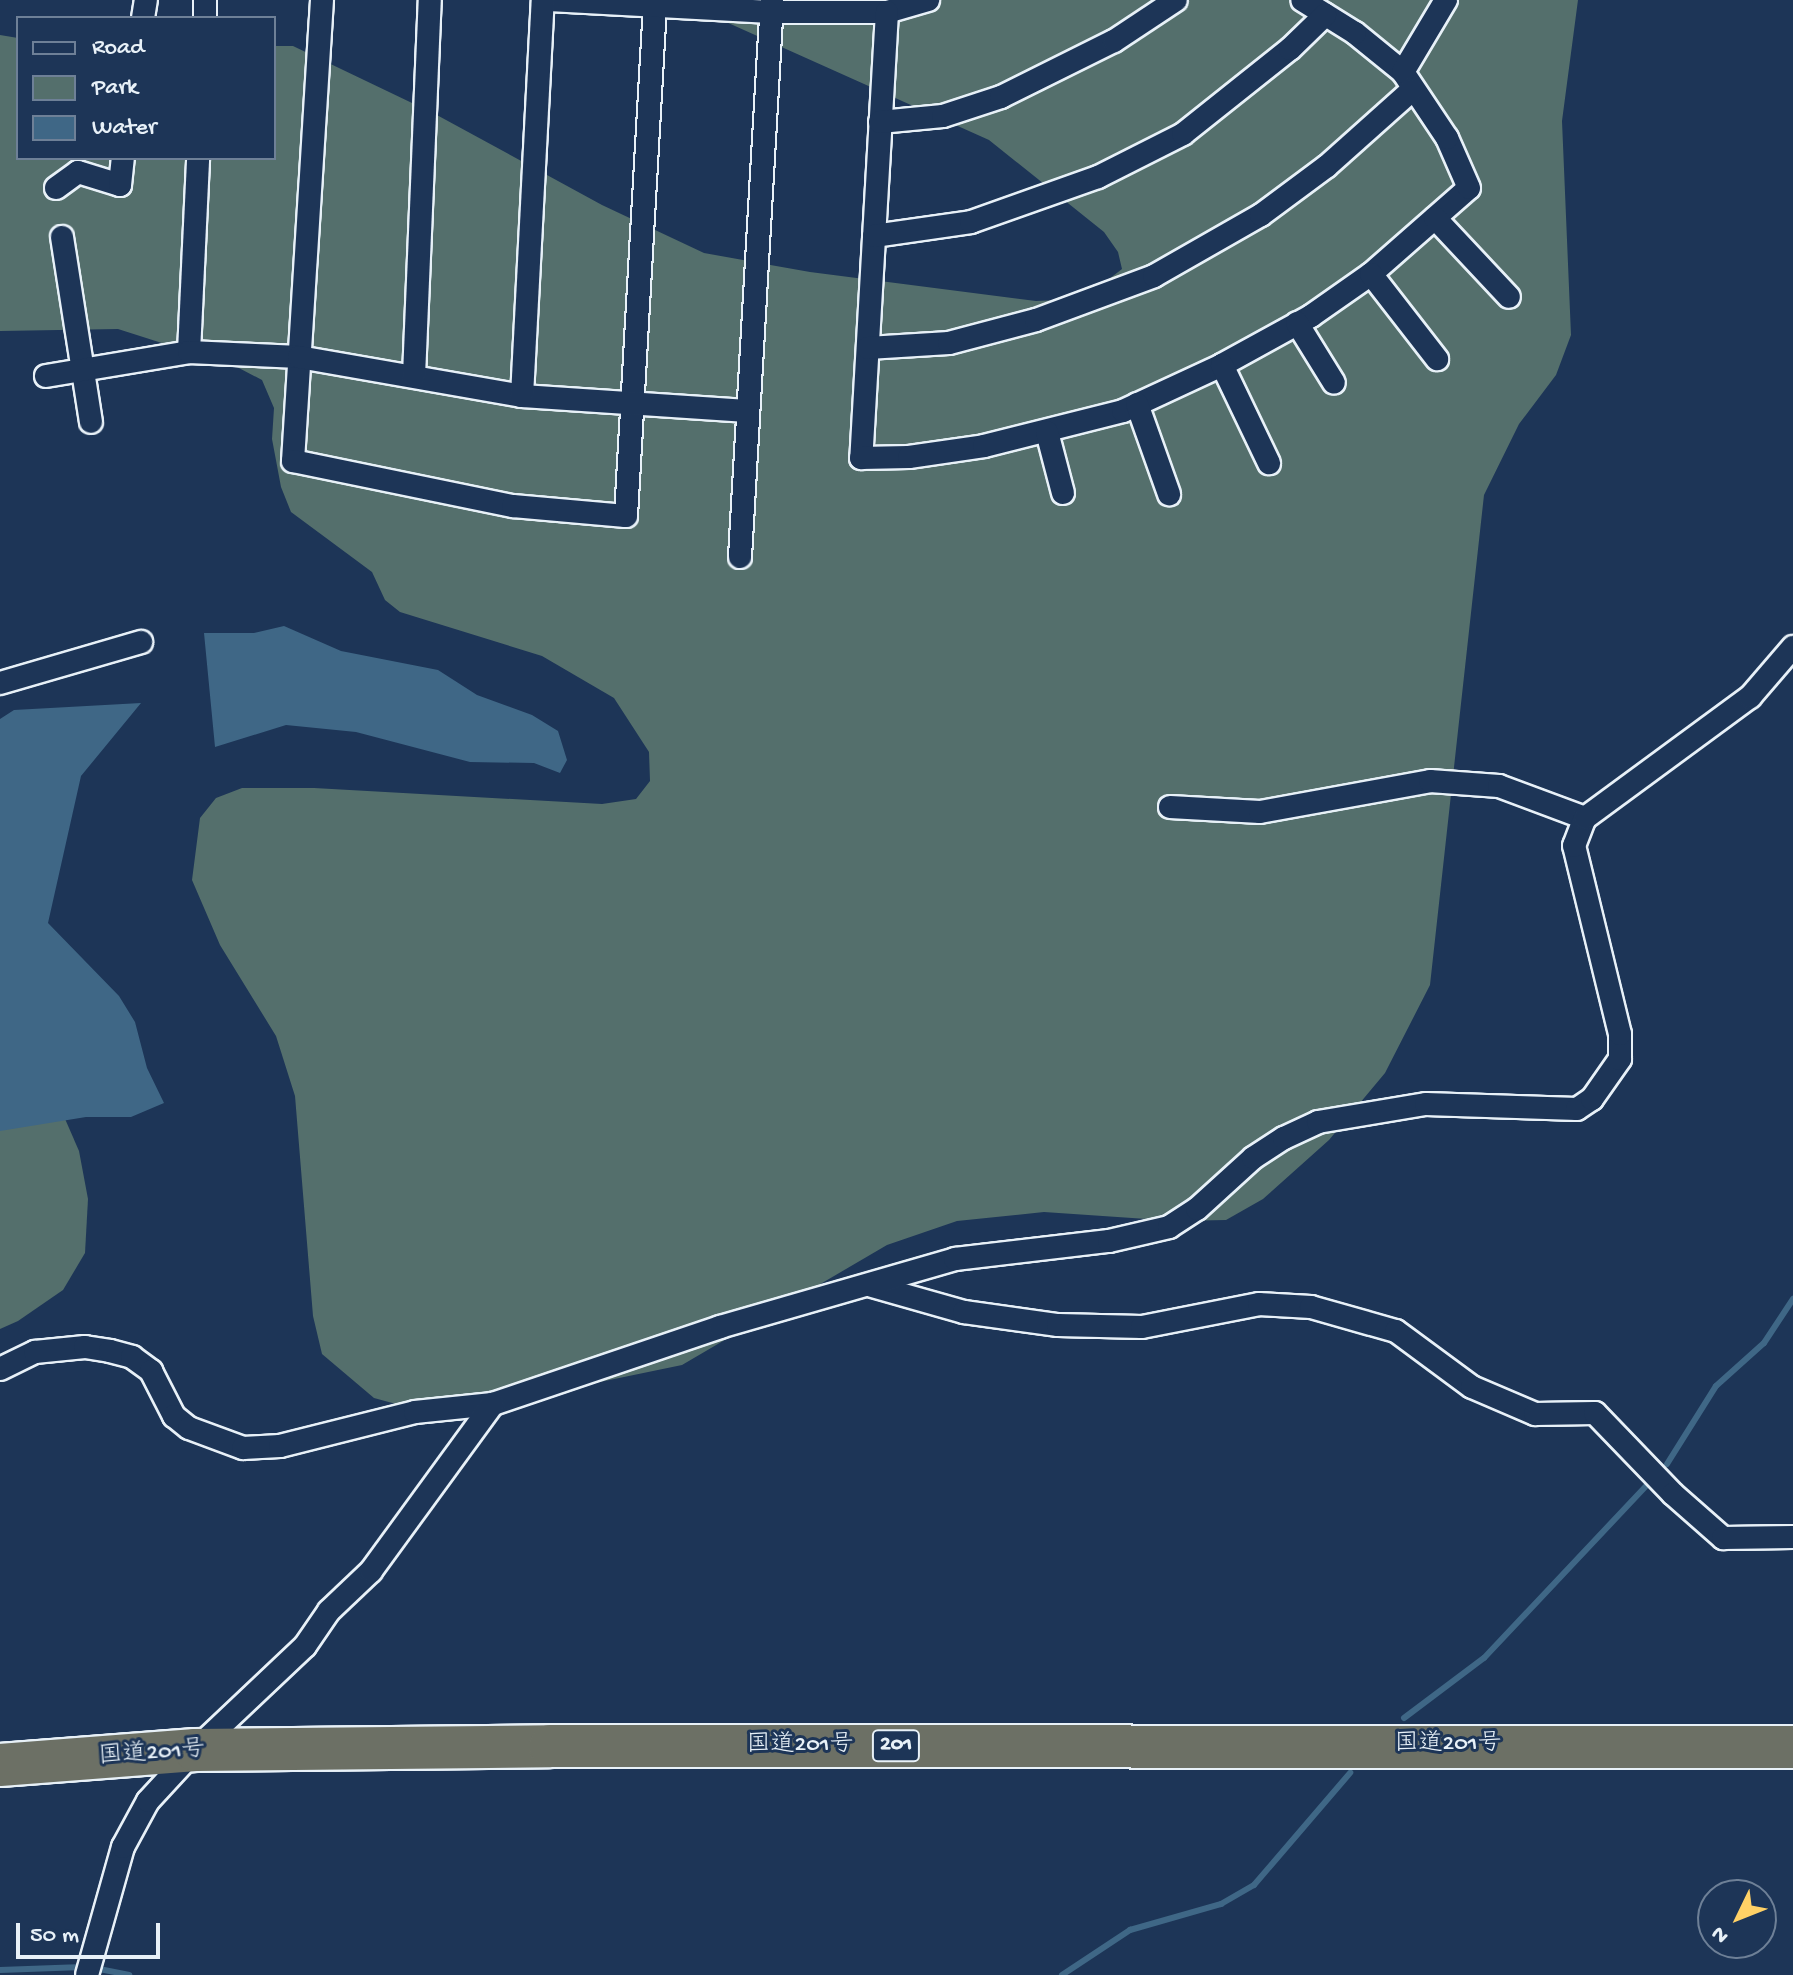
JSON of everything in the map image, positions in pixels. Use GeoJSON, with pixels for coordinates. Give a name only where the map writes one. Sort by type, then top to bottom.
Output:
{"type":"FeatureCollection","features":[{"type":"Feature","properties":{"kind":"highway","name":"国道201号"},"geometry":{"type":"LineString","coordinates":[[0,1765],[195,1750],[1277,1744],[1793,1747]]}},
{"type":"Feature","properties":{"kind":"street"},"geometry":{"type":"LineString","coordinates":[[322,0],[293,461],[513,506],[626,516],[655,6]]}},
{"type":"Feature","properties":{"kind":"street"},"geometry":{"type":"LineString","coordinates":[[414,376],[430,0]]}},
{"type":"Feature","properties":{"kind":"street"},"geometry":{"type":"LineString","coordinates":[[522,396],[543,0]]}},
{"type":"Feature","properties":{"kind":"street"},"geometry":{"type":"LineString","coordinates":[[549,0],[887,12],[928,0]]}},
{"type":"Feature","properties":{"kind":"street"},"geometry":{"type":"LineString","coordinates":[[880,122],[943,116],[1001,97],[1114,41],[1176,0]]}},
{"type":"Feature","properties":{"kind":"street"},"geometry":{"type":"LineString","coordinates":[[887,12],[861,458],[909,457],[1047,432],[1137,404],[1222,365],[1297,323],[1371,274],[1469,188],[1447,138],[1408,81],[1355,33],[1302,0]]}},
{"type":"Feature","properties":{"kind":"street"},"geometry":{"type":"LineString","coordinates":[[868,348],[949,343],[1036,320],[1181,264],[1261,215],[1327,166],[1408,81],[1446,0]]}},
{"type":"Feature","properties":{"kind":"street"},"geometry":{"type":"LineString","coordinates":[[740,557],[772,6]]}},
{"type":"Feature","properties":{"kind":"street"},"geometry":{"type":"LineString","coordinates":[[874,236],[971,222],[1098,177],[1183,134],[1280,58],[1325,15]]}},
{"type":"Feature","properties":{"kind":"street"},"geometry":{"type":"LineString","coordinates":[[56,188],[78,172],[120,185],[123,160]]}},
{"type":"Feature","properties":{"kind":"street"},"geometry":{"type":"LineString","coordinates":[[189,352],[198,160]]}},
{"type":"Feature","properties":{"kind":"street"},"geometry":{"type":"LineString","coordinates":[[1435,218],[1509,297]]}},
{"type":"Feature","properties":{"kind":"street"},"geometry":{"type":"LineString","coordinates":[[62,237],[91,422]]}},
{"type":"Feature","properties":{"kind":"street"},"geometry":{"type":"LineString","coordinates":[[1371,274],[1437,359]]}},
{"type":"Feature","properties":{"kind":"street"},"geometry":{"type":"LineString","coordinates":[[1297,323],[1334,383]]}},
{"type":"Feature","properties":{"kind":"street"},"geometry":{"type":"LineString","coordinates":[[46,376],[189,352],[299,357],[522,396],[748,411]]}},
{"type":"Feature","properties":{"kind":"street"},"geometry":{"type":"LineString","coordinates":[[1222,365],[1269,463]]}},
{"type":"Feature","properties":{"kind":"street"},"geometry":{"type":"LineString","coordinates":[[1137,404],[1169,494]]}},
{"type":"Feature","properties":{"kind":"street"},"geometry":{"type":"LineString","coordinates":[[1047,432],[1063,493]]}},
{"type":"Feature","properties":{"kind":"street"},"geometry":{"type":"LineString","coordinates":[[0,683],[141,642]]}},
{"type":"Feature","properties":{"kind":"street"},"geometry":{"type":"LineString","coordinates":[[0,1369],[35,1352],[85,1347],[132,1357],[151,1371],[174,1416],[189,1428],[243,1448],[280,1446],[415,1412],[493,1404],[720,1327],[955,1259],[1109,1241],[1169,1227],[1197,1209],[1253,1158],[1284,1138],[1318,1122],[1426,1104],[1577,1109],[1592,1099],[1620,1059],[1620,1034],[1574,846],[1585,818],[1750,697],[1793,647]]}},
{"type":"Feature","properties":{"kind":"street"},"geometry":{"type":"LineString","coordinates":[[1170,807],[1260,812],[1430,781],[1499,786],[1585,818]]}},
{"type":"Feature","properties":{"kind":"street"},"geometry":{"type":"LineString","coordinates":[[870,1286],[964,1312],[1058,1325],[1142,1327],[1259,1304],[1311,1307],[1396,1331],[1472,1387],[1535,1414],[1595,1413],[1673,1494],[1723,1538],[1793,1537]]}},
{"type":"Feature","properties":{"kind":"street"},"geometry":{"type":"LineString","coordinates":[[90,1965],[123,1847],[148,1801],[195,1750],[305,1646],[329,1611],[371,1571],[493,1404]]}},
{"type":"Feature","properties":{"kind":"green space"},"geometry":{"type":"Polygon","coordinates":[[[677,0],[1578,0],[1562,121],[1571,335],[1556,375],[1519,424],[1484,495],[1430,985],[1385,1073],[1329,1140],[1263,1199],[1226,1220],[1176,1221],[1044,1212],[957,1221],[887,1245],[682,1365],[484,1406],[407,1407],[374,1398],[322,1354],[313,1316],[295,1096],[276,1036],[220,945],[192,880],[200,818],[216,798],[242,788],[314,788],[602,804],[636,799],[650,781],[649,752],[614,698],[542,656],[400,612],[385,600],[372,572],[291,512],[281,487],[272,439],[274,408],[262,380],[237,367],[118,329],[0,331],[0,35],[16,38],[16,160],[276,160],[276,46],[293,46],[435,114],[602,205],[704,253],[810,272],[1036,301],[1083,299],[1122,269],[1118,252],[1104,232],[989,140],[677,0]]]}},
{"type":"Feature","properties":{"kind":"green space"},"geometry":{"type":"Polygon","coordinates":[[[0,1043],[59,1105],[79,1151],[88,1199],[85,1253],[63,1290],[18,1321],[0,1329],[0,1043]]]}},
{"type":"Feature","properties":{"kind":"water"},"geometry":{"type":"Polygon","coordinates":[[[284,626],[341,651],[438,670],[477,695],[532,715],[558,731],[567,760],[560,773],[534,763],[470,762],[356,732],[286,725],[215,747],[204,633],[254,633],[284,626]]]}},
{"type":"Feature","properties":{"kind":"water"},"geometry":{"type":"Polygon","coordinates":[[[141,703],[81,776],[48,923],[119,996],[135,1022],[147,1068],[164,1103],[131,1117],[86,1117],[0,1131],[0,719],[14,710],[141,703]]]}},
{"type":"Feature","properties":{"kind":"waterway"},"geometry":{"type":"LineString","coordinates":[[1667,1464],[1716,1386],[1764,1343],[1793,1299]]}},
{"type":"Feature","properties":{"kind":"waterway"},"geometry":{"type":"LineString","coordinates":[[1404,1718],[1484,1658],[1647,1485]]}},
{"type":"Feature","properties":{"kind":"waterway"},"geometry":{"type":"LineString","coordinates":[[1062,1975],[1130,1930],[1221,1904],[1254,1885],[1350,1773]]}},
{"type":"Feature","properties":{"kind":"waterway"},"geometry":{"type":"LineString","coordinates":[[0,1970],[83,1967]]}},
{"type":"Feature","properties":{"kind":"waterway"},"geometry":{"type":"LineString","coordinates":[[94,1968],[129,1975]]}}]}
